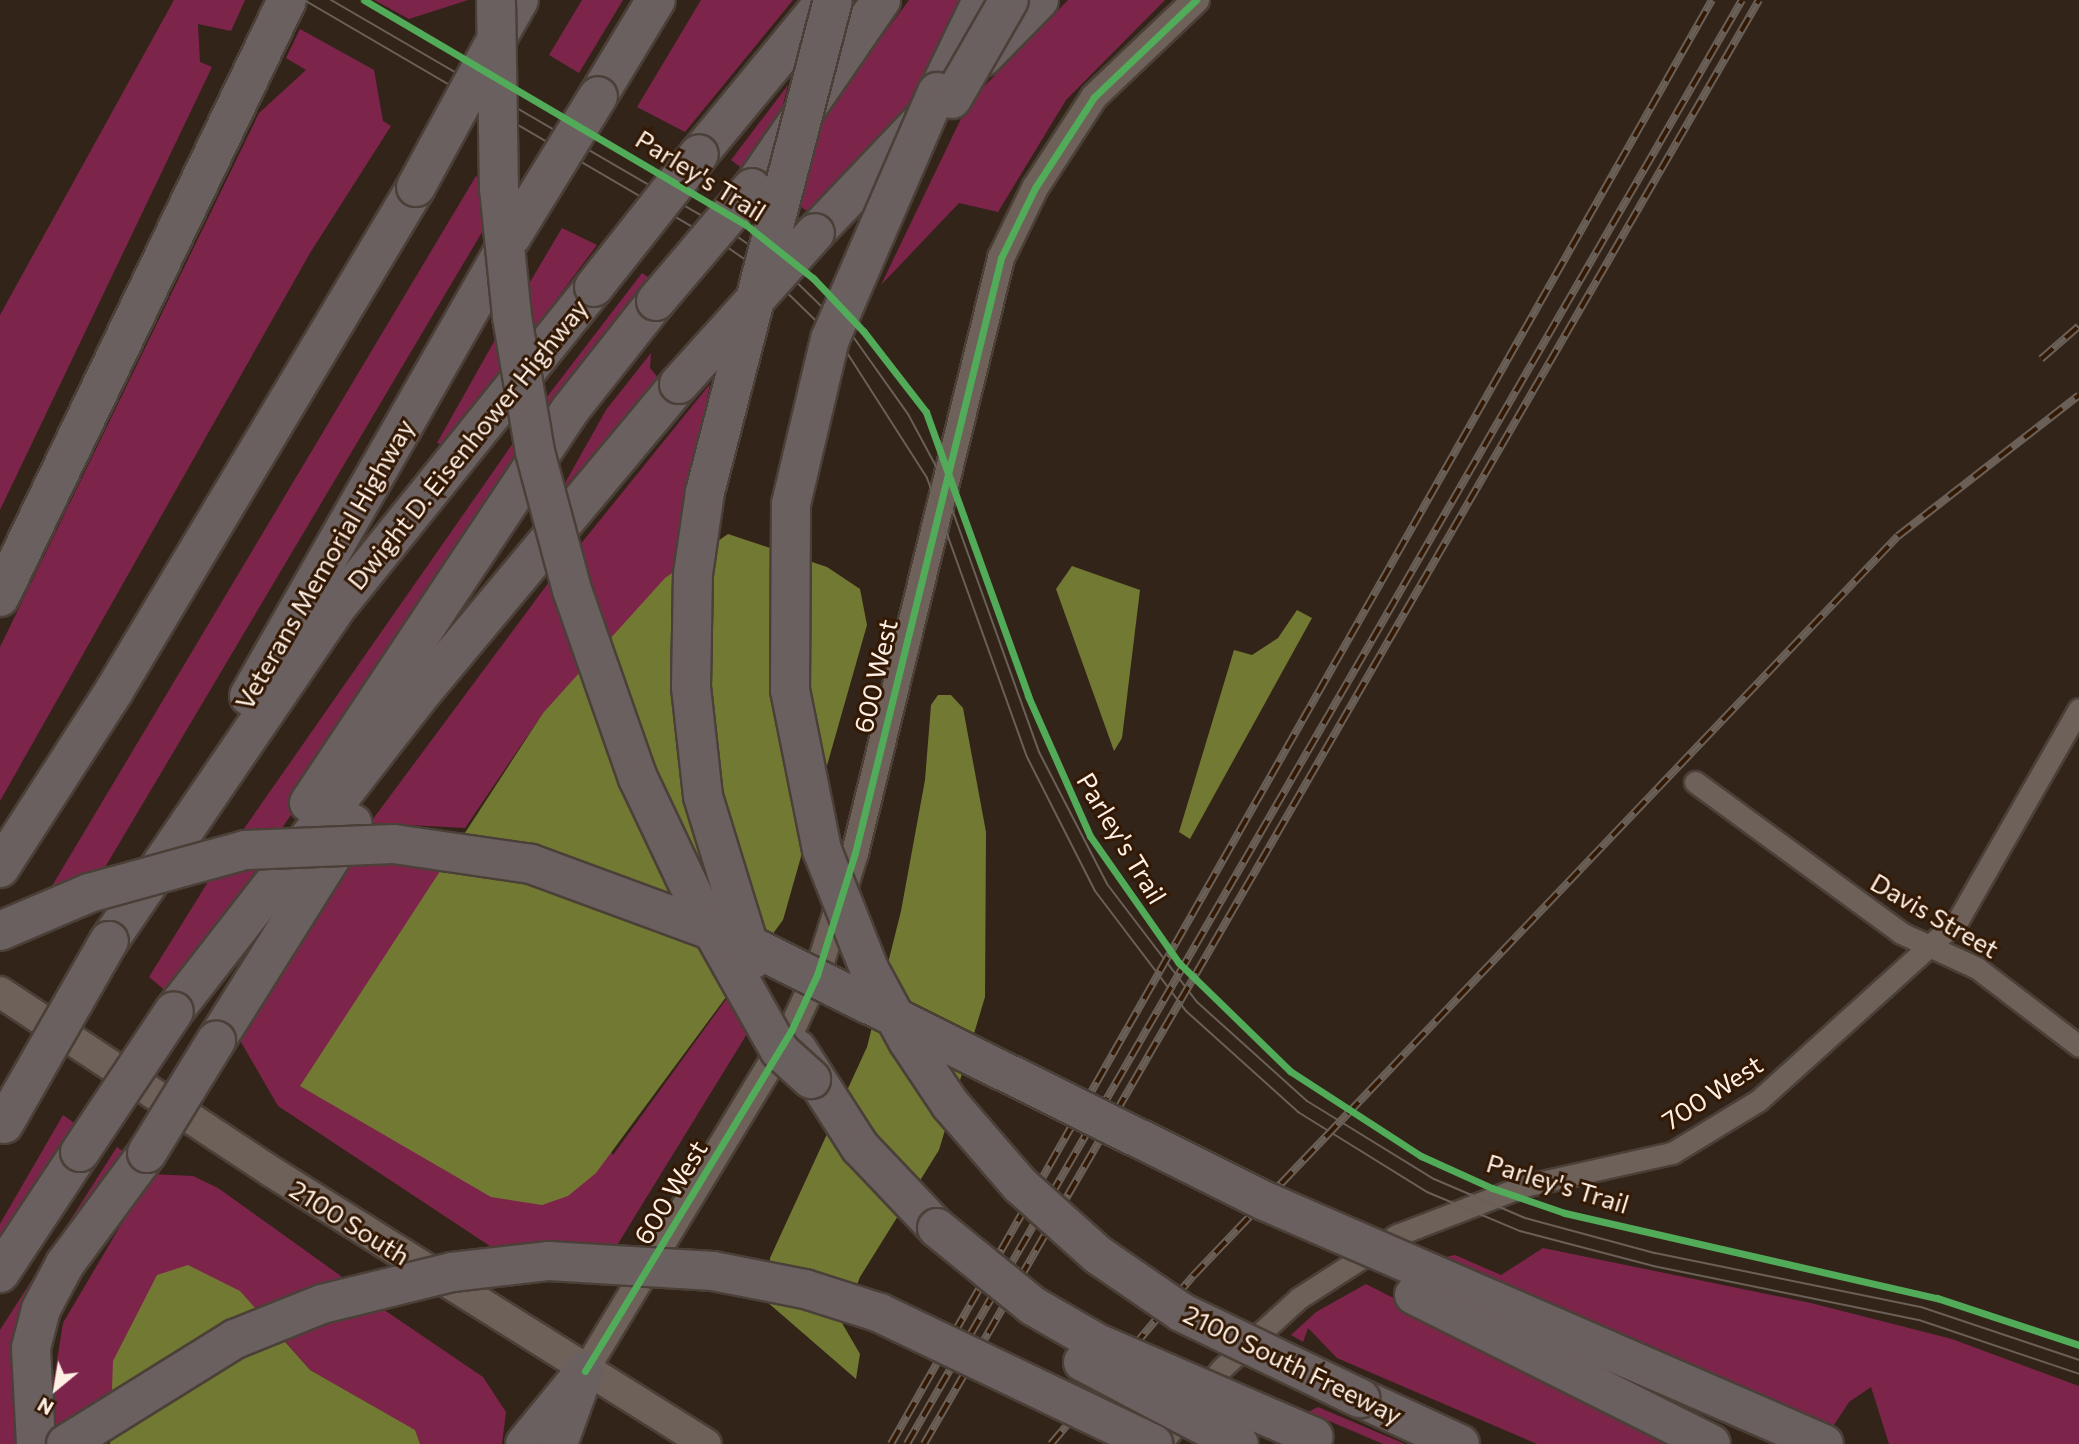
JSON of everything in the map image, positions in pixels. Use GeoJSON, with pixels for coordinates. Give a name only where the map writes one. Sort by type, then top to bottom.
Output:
{"type":"FeatureCollection","features":[{"type":"Feature","properties":{"kind":"highway"},"geometry":{"type":"LineString","coordinates":[[0,597],[287,0]]}},
{"type":"Feature","properties":{"kind":"highway"},"geometry":{"type":"LineString","coordinates":[[0,867],[114,691],[416,187],[497,17],[519,0]]}},
{"type":"Feature","properties":{"kind":"highway","name":"Veterans Memorial Highway"},"geometry":{"type":"LineString","coordinates":[[2,1128],[512,236],[656,0]]}},
{"type":"Feature","properties":{"kind":"highway","name":"Dwight D. Eisenhower Highway"},"geometry":{"type":"LineString","coordinates":[[109,941],[340,603],[699,154],[826,0]]}},
{"type":"Feature","properties":{"kind":"highway"},"geometry":{"type":"LineString","coordinates":[[833,0],[705,492],[689,649],[699,769],[723,877],[750,953],[811,1079],[860,1147],[937,1228],[1033,1306],[1097,1343],[1321,1441]]}},
{"type":"Feature","properties":{"kind":"highway"},"geometry":{"type":"LineString","coordinates":[[209,962],[443,596],[570,410],[656,301],[752,188],[881,0]]}},
{"type":"Feature","properties":{"kind":"highway"},"geometry":{"type":"LineString","coordinates":[[876,229],[982,0]]}},
{"type":"Feature","properties":{"kind":"highway"},"geometry":{"type":"LineString","coordinates":[[876,229],[1009,0]]}},
{"type":"Feature","properties":{"kind":"highway"},"geometry":{"type":"LineString","coordinates":[[0,1273],[209,962],[525,564],[679,384],[814,233],[1039,0]]}},
{"type":"Feature","properties":{"kind":"highway"},"geometry":{"type":"LineString","coordinates":[[497,17],[499,188],[512,317],[536,452],[572,590],[638,778],[698,905],[780,1051],[811,1079]]}},
{"type":"Feature","properties":{"kind":"highway","name":"2100 South Freeway"},"geometry":{"type":"LineString","coordinates":[[876,229],[819,376],[799,458],[786,563],[796,739],[816,829],[848,924],[881,993],[950,1104],[1050,1213],[1119,1271],[1200,1323],[1460,1444]]}},
{"type":"Feature","properties":{"kind":"highway"},"geometry":{"type":"LineString","coordinates":[[36,1444],[31,1348],[41,1309],[65,1264],[147,1153],[216,1041],[525,564]]}},
{"type":"Feature","properties":{"kind":"highway"},"geometry":{"type":"LineString","coordinates":[[0,931],[89,893],[245,850],[332,842],[488,853],[615,890],[743,942],[1061,1097],[1268,1202],[1824,1444]]}},
{"type":"Feature","properties":{"kind":"highway"},"geometry":{"type":"LineString","coordinates":[[1061,1097],[1226,1198],[1711,1444]]}},
{"type":"Feature","properties":{"kind":"highway"},"geometry":{"type":"LineString","coordinates":[[937,1228],[965,1272],[1014,1317],[1148,1399],[1239,1444]]}},
{"type":"Feature","properties":{"kind":"highway"},"geometry":{"type":"LineString","coordinates":[[66,1444],[143,1390],[235,1339],[322,1304],[452,1272],[550,1261],[713,1270],[805,1289],[880,1313],[1153,1444]]}},
{"type":"Feature","properties":{"kind":"highway"},"geometry":{"type":"LineString","coordinates":[[525,1444],[585,1371]]}},
{"type":"Feature","properties":{"kind":"highway"},"geometry":{"type":"LineString","coordinates":[[558,1444],[585,1371]]}},
{"type":"Feature","properties":{"kind":"main road","name":"2100 South"},"geometry":{"type":"LineString","coordinates":[[0,992],[585,1371],[706,1444]]}},
{"type":"Feature","properties":{"kind":"street","name":"600 West"},"geometry":{"type":"LineString","coordinates":[[585,1371],[791,1031],[817,975],[855,853],[1001,258],[1035,188],[1094,97],[1196,0]]}},
{"type":"Feature","properties":{"kind":"street","name":"700 West"},"geometry":{"type":"LineString","coordinates":[[1160,1444],[1221,1368],[1328,1278],[1397,1235],[1524,1186],[1624,1169],[1708,1135],[1768,1091],[1889,978],[1932,947],[1958,920],[2079,709]]}},
{"type":"Feature","properties":{"kind":"street","name":"Davis Street"},"geometry":{"type":"LineString","coordinates":[[1695,782],[1900,933],[1977,968],[2079,1046]]}},
{"type":"Feature","properties":{"kind":"shaded area"},"geometry":{"type":"Polygon","coordinates":[[[174,0],[245,0],[231,31],[198,24],[200,62],[212,67],[0,510],[0,315],[174,0]]]}},
{"type":"Feature","properties":{"kind":"shaded area"},"geometry":{"type":"Polygon","coordinates":[[[374,0],[468,0],[409,19],[374,0]]]}},
{"type":"Feature","properties":{"kind":"shaded area"},"geometry":{"type":"Polygon","coordinates":[[[582,0],[623,0],[579,73],[549,55],[582,0]]]}},
{"type":"Feature","properties":{"kind":"shaded area"},"geometry":{"type":"Polygon","coordinates":[[[701,0],[793,0],[685,132],[637,107],[701,0]]]}},
{"type":"Feature","properties":{"kind":"shaded area"},"geometry":{"type":"Polygon","coordinates":[[[909,0],[961,0],[905,112],[810,213],[798,205],[819,122],[909,0]]]}},
{"type":"Feature","properties":{"kind":"shaded area"},"geometry":{"type":"Polygon","coordinates":[[[1068,0],[1165,0],[1066,100],[998,212],[959,203],[881,285],[969,102],[1068,0]]]}},
{"type":"Feature","properties":{"kind":"shaded area"},"geometry":{"type":"Polygon","coordinates":[[[300,29],[374,70],[383,121],[391,126],[310,253],[0,801],[0,647],[259,113],[306,70],[286,58],[300,29]]]}},
{"type":"Feature","properties":{"kind":"shaded area"},"geometry":{"type":"Polygon","coordinates":[[[788,85],[774,140],[748,173],[731,160],[788,85]]]}},
{"type":"Feature","properties":{"kind":"shaded area"},"geometry":{"type":"Polygon","coordinates":[[[476,176],[483,181],[488,222],[104,869],[49,891],[476,176]]]}},
{"type":"Feature","properties":{"kind":"shaded area"},"geometry":{"type":"Polygon","coordinates":[[[562,228],[597,245],[529,336],[523,294],[562,228]]]}},
{"type":"Feature","properties":{"kind":"shaded area"},"geometry":{"type":"Polygon","coordinates":[[[642,273],[663,287],[548,443],[540,406],[642,273]]]}},
{"type":"Feature","properties":{"kind":"shaded area"},"geometry":{"type":"Polygon","coordinates":[[[500,331],[506,366],[440,444],[437,443],[500,331]]]}},
{"type":"Feature","properties":{"kind":"shaded area"},"geometry":{"type":"Polygon","coordinates":[[[651,353],[650,368],[659,379],[560,492],[606,410],[651,353]]]}},
{"type":"Feature","properties":{"kind":"shaded area"},"geometry":{"type":"Polygon","coordinates":[[[710,384],[673,573],[603,649],[575,551],[710,384]]]}},
{"type":"Feature","properties":{"kind":"shaded area"},"geometry":{"type":"Polygon","coordinates":[[[518,436],[526,473],[282,828],[241,833],[518,436]]]}},
{"type":"Feature","properties":{"kind":"shaded area"},"geometry":{"type":"Polygon","coordinates":[[[728,534],[827,567],[860,589],[867,625],[783,920],[596,1173],[568,1196],[542,1205],[491,1197],[300,1086],[543,713],[665,578],[728,534]]]}},
{"type":"Feature","properties":{"kind":"shaded area"},"geometry":{"type":"Polygon","coordinates":[[[1072,566],[1140,590],[1122,738],[1114,751],[1056,589],[1072,566]]]}},
{"type":"Feature","properties":{"kind":"shaded area"},"geometry":{"type":"Polygon","coordinates":[[[552,578],[583,670],[543,713],[465,828],[370,823],[552,578]]]}},
{"type":"Feature","properties":{"kind":"shaded area"},"geometry":{"type":"Polygon","coordinates":[[[1297,610],[1312,618],[1190,839],[1179,832],[1234,650],[1252,655],[1278,638],[1297,610]]]}},
{"type":"Feature","properties":{"kind":"shaded area"},"geometry":{"type":"Polygon","coordinates":[[[938,695],[951,695],[963,708],[986,832],[985,997],[939,1150],[860,1277],[842,1323],[860,1354],[856,1379],[766,1301],[770,1258],[867,1047],[901,911],[925,780],[931,705],[938,695]]]}},
{"type":"Feature","properties":{"kind":"shaded area"},"geometry":{"type":"Polygon","coordinates":[[[347,861],[440,864],[613,1155],[730,994],[750,1029],[616,1247],[499,1252],[278,1106],[238,1037],[347,861]]]}},
{"type":"Feature","properties":{"kind":"shaded area"},"geometry":{"type":"Polygon","coordinates":[[[256,870],[174,998],[149,977],[211,877],[256,870]]]}},
{"type":"Feature","properties":{"kind":"shaded area"},"geometry":{"type":"Polygon","coordinates":[[[63,1115],[84,1130],[0,1256],[0,1224],[63,1115]]]}},
{"type":"Feature","properties":{"kind":"shaded area"},"geometry":{"type":"Polygon","coordinates":[[[117,1147],[128,1155],[74,1240],[24,1444],[0,1444],[0,1330],[117,1147]]]}},
{"type":"Feature","properties":{"kind":"shaded area"},"geometry":{"type":"Polygon","coordinates":[[[151,1174],[193,1176],[218,1188],[352,1284],[56,1431],[52,1392],[63,1323],[151,1174]]]}},
{"type":"Feature","properties":{"kind":"shaded area"},"geometry":{"type":"Polygon","coordinates":[[[1543,1248],[1811,1303],[1952,1339],[2079,1386],[2079,1444],[1889,1444],[1871,1387],[1849,1402],[1832,1428],[1441,1258],[1455,1255],[1501,1275],[1543,1248]]]}},
{"type":"Feature","properties":{"kind":"shaded area"},"geometry":{"type":"Polygon","coordinates":[[[188,1265],[240,1291],[310,1370],[415,1430],[420,1444],[110,1444],[113,1361],[157,1275],[188,1265]]]}},
{"type":"Feature","properties":{"kind":"shaded area"},"geometry":{"type":"Polygon","coordinates":[[[1366,1284],[1678,1444],[1537,1444],[1337,1358],[1308,1328],[1303,1342],[1291,1335],[1316,1312],[1366,1284]]]}},
{"type":"Feature","properties":{"kind":"shaded area"},"geometry":{"type":"Polygon","coordinates":[[[377,1305],[483,1377],[506,1412],[502,1444],[420,1444],[414,1430],[310,1370],[283,1339],[377,1305]]]}},
{"type":"Feature","properties":{"kind":"shaded area"},"geometry":{"type":"Polygon","coordinates":[[[1318,1407],[1405,1444],[1383,1444],[1308,1412],[1318,1407]]]}},
{"type":"Feature","properties":{"kind":"tram line"},"geometry":{"type":"LineString","coordinates":[[304,0],[727,247],[773,279],[844,348],[927,478],[1027,757],[1095,891],[1186,1011],[1298,1112],[1427,1192],[1520,1231],[1653,1266],[1919,1320],[2079,1374]]}},
{"type":"Feature","properties":{"kind":"tram line"},"geometry":{"type":"LineString","coordinates":[[331,0],[735,235],[782,268],[854,338],[908,414],[938,470],[1039,752],[1107,884],[1197,1002],[1307,1101],[1434,1179],[1525,1218],[1655,1253],[1921,1307],[2079,1360]]}},
{"type":"Feature","properties":{"kind":"railway"},"geometry":{"type":"LineString","coordinates":[[891,1444],[1712,0]]}},
{"type":"Feature","properties":{"kind":"railway"},"geometry":{"type":"LineString","coordinates":[[907,1444],[1742,0]]}},
{"type":"Feature","properties":{"kind":"railway"},"geometry":{"type":"LineString","coordinates":[[924,1444],[1759,0]]}},
{"type":"Feature","properties":{"kind":"railway"},"geometry":{"type":"LineString","coordinates":[[2041,359],[2079,326]]}},
{"type":"Feature","properties":{"kind":"railway"},"geometry":{"type":"LineString","coordinates":[[1051,1444],[1193,1276],[1898,536],[2079,395]]}},
{"type":"Feature","properties":{"kind":"cycle path","name":"Parley's Trail"},"geometry":{"type":"LineString","coordinates":[[364,0],[745,224],[813,278],[864,332],[926,412],[1028,696],[1090,836],[1179,963],[1290,1071],[1421,1156],[1492,1188],[1565,1213],[1937,1298],[2079,1345]]}},
{"type":"Feature","properties":{"kind":"cycle path"},"geometry":{"type":"LineString","coordinates":[[585,1371],[791,1031],[817,975],[855,853],[1001,258],[1035,188],[1094,97],[1196,0]]}}]}
